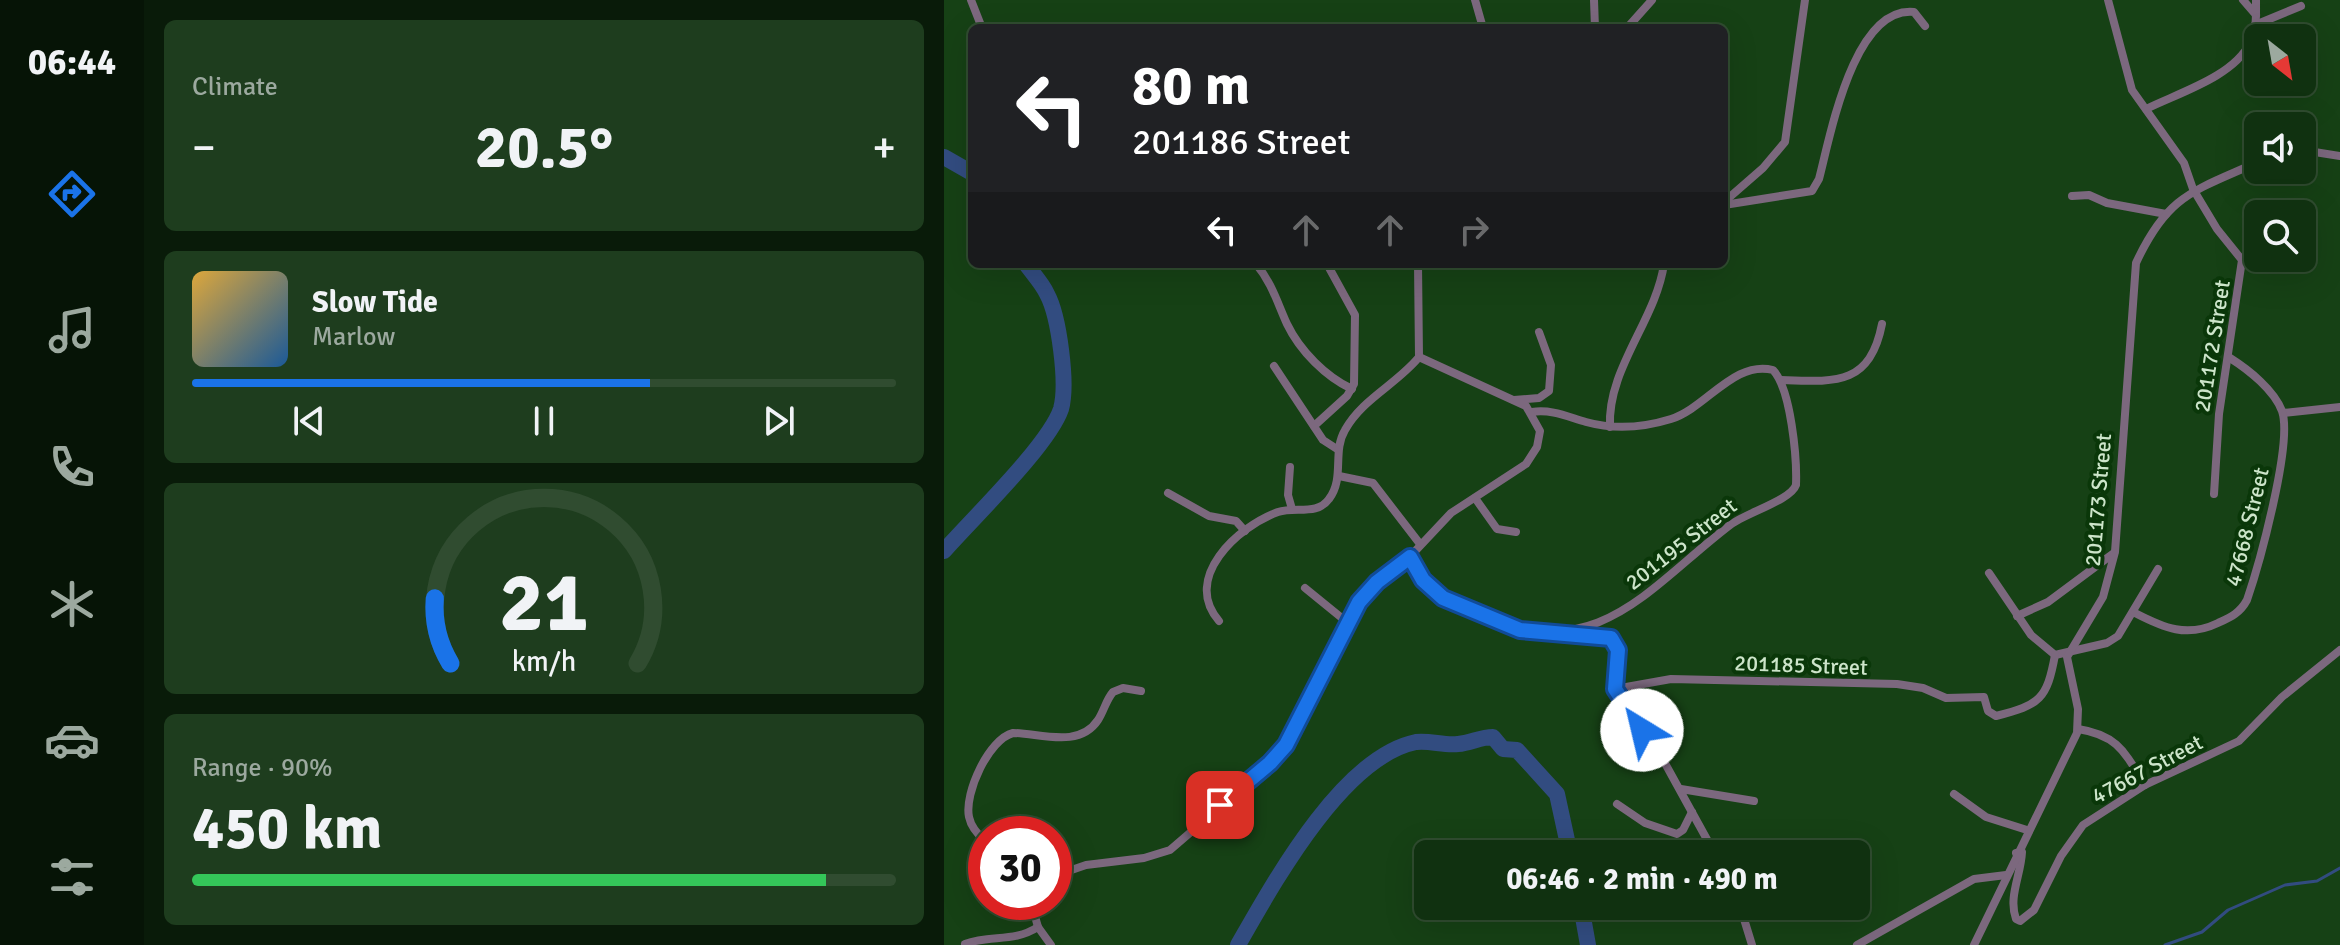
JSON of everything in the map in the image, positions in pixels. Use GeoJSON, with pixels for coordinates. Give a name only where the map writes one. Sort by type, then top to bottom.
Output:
{"type":"FeatureCollection","features":[{"type":"Feature","properties":{"kind":"street"},"geometry":{"type":"LineString","coordinates":[[971,0],[980,24]]}},
{"type":"Feature","properties":{"kind":"street"},"geometry":{"type":"LineString","coordinates":[[1475,0],[1482,24]]}},
{"type":"Feature","properties":{"kind":"street"},"geometry":{"type":"LineString","coordinates":[[1594,0],[1595,24]]}},
{"type":"Feature","properties":{"kind":"street"},"geometry":{"type":"LineString","coordinates":[[1631,24],[1652,0]]}},
{"type":"Feature","properties":{"kind":"street"},"geometry":{"type":"LineString","coordinates":[[1728,199],[1763,168],[1785,142],[1805,0]]}},
{"type":"Feature","properties":{"kind":"street","name":"201172 Street"},"geometry":{"type":"LineString","coordinates":[[2108,0],[2128,78],[2184,163],[2193,189],[2217,229],[2242,260],[2230,358],[2219,414],[2214,494]]}},
{"type":"Feature","properties":{"kind":"street"},"geometry":{"type":"LineString","coordinates":[[2243,0],[2256,20]]}},
{"type":"Feature","properties":{"kind":"street"},"geometry":{"type":"LineString","coordinates":[[2146,109],[2228,66],[2249,46],[2256,20],[2256,0]]}},
{"type":"Feature","properties":{"kind":"street"},"geometry":{"type":"LineString","coordinates":[[2256,20],[2301,6]]}},
{"type":"Feature","properties":{"kind":"street"},"geometry":{"type":"LineString","coordinates":[[1728,202],[1812,191],[1819,179],[1843,87],[1869,39],[1879,27],[1904,12],[1914,12],[1925,26]]}},
{"type":"Feature","properties":{"kind":"street"},"geometry":{"type":"LineString","coordinates":[[2316,152],[2340,156]]}},
{"type":"Feature","properties":{"kind":"street"},"geometry":{"type":"LineString","coordinates":[[2193,189],[2244,168]]}},
{"type":"Feature","properties":{"kind":"street","name":"201173 Street"},"geometry":{"type":"LineString","coordinates":[[2069,649],[2103,597],[2115,552],[2132,337],[2132,277],[2146,241],[2166,214],[2193,189]]}},
{"type":"Feature","properties":{"kind":"street"},"geometry":{"type":"LineString","coordinates":[[2072,196],[2089,195],[2107,203],[2166,214]]}},
{"type":"Feature","properties":{"kind":"street"},"geometry":{"type":"LineString","coordinates":[[1259,268],[1269,280],[1288,326],[1300,344],[1332,378],[1352,389]]}},
{"type":"Feature","properties":{"kind":"street"},"geometry":{"type":"LineString","coordinates":[[1314,426],[1352,389],[1355,315],[1329,268]]}},
{"type":"Feature","properties":{"kind":"street"},"geometry":{"type":"LineString","coordinates":[[1219,621],[1207,603],[1206,580],[1221,553],[1245,531],[1274,513],[1321,507],[1329,499],[1339,476],[1337,449],[1356,415],[1419,357],[1418,268]]}},
{"type":"Feature","properties":{"kind":"street"},"geometry":{"type":"LineString","coordinates":[[1610,427],[1615,388],[1656,294],[1663,268]]}},
{"type":"Feature","properties":{"kind":"street"},"geometry":{"type":"LineString","coordinates":[[1532,412],[1547,411],[1629,429],[1675,418],[1756,368],[1773,370],[1781,380],[1838,380],[1854,374],[1872,356],[1882,324]]}},
{"type":"Feature","properties":{"kind":"street"},"geometry":{"type":"LineString","coordinates":[[1513,400],[1539,398],[1549,391],[1551,365],[1539,332]]}},
{"type":"Feature","properties":{"kind":"street"},"geometry":{"type":"LineString","coordinates":[[1072,870],[1159,855],[1186,840],[1286,745],[1367,592],[1410,557],[1451,513],[1532,457],[1540,431],[1532,412],[1513,400],[1419,357]]}},
{"type":"Feature","properties":{"kind":"street"},"geometry":{"type":"LineString","coordinates":[[2230,358],[2266,388],[2283,413],[2340,407]]}},
{"type":"Feature","properties":{"kind":"street"},"geometry":{"type":"LineString","coordinates":[[1274,366],[1326,444],[1337,449]]}},
{"type":"Feature","properties":{"kind":"street","name":"201195 Street"},"geometry":{"type":"LineString","coordinates":[[1410,557],[1423,580],[1443,598],[1520,630],[1553,634],[1601,621],[1642,600],[1736,521],[1792,494],[1797,477],[1781,380]]}},
{"type":"Feature","properties":{"kind":"street","name":"47668 Street"},"geometry":{"type":"LineString","coordinates":[[2135,613],[2160,625],[2188,632],[2206,629],[2243,608],[2256,573],[2281,468],[2283,413]]}},
{"type":"Feature","properties":{"kind":"street"},"geometry":{"type":"LineString","coordinates":[[1290,467],[1288,495],[1292,509]]}},
{"type":"Feature","properties":{"kind":"street"},"geometry":{"type":"LineString","coordinates":[[1339,476],[1373,483],[1420,544]]}},
{"type":"Feature","properties":{"kind":"street"},"geometry":{"type":"LineString","coordinates":[[1168,493],[1209,516],[1236,521],[1245,531]]}},
{"type":"Feature","properties":{"kind":"street"},"geometry":{"type":"LineString","coordinates":[[1475,498],[1497,529],[1516,532]]}},
{"type":"Feature","properties":{"kind":"street"},"geometry":{"type":"LineString","coordinates":[[2017,616],[2048,602],[2115,552]]}},
{"type":"Feature","properties":{"kind":"street"},"geometry":{"type":"LineString","coordinates":[[1989,573],[2039,644],[2055,655],[2113,640],[2135,613],[2158,569]]}},
{"type":"Feature","properties":{"kind":"street"},"geometry":{"type":"LineString","coordinates":[[1305,588],[1348,623]]}},
{"type":"Feature","properties":{"kind":"street"},"geometry":{"type":"LineString","coordinates":[[1553,634],[1584,638],[1606,635],[1615,641],[1618,650],[1615,689],[1681,789],[1707,840]]}},
{"type":"Feature","properties":{"kind":"street"},"geometry":{"type":"LineString","coordinates":[[1974,945],[2078,729],[2078,709],[2067,664],[2069,649]]}},
{"type":"Feature","properties":{"kind":"street","name":"47667 Street"},"geometry":{"type":"LineString","coordinates":[[2016,853],[2022,852],[2013,904],[2016,919],[2020,921],[2034,910],[2061,856],[2083,825],[2145,785],[2239,741],[2282,697],[2340,650]]}},
{"type":"Feature","properties":{"kind":"street","name":"201185 Street"},"geometry":{"type":"LineString","coordinates":[[1615,689],[1671,679],[1777,683],[1843,680],[1860,685],[1917,687],[1950,699],[1984,697],[1988,711],[1996,716],[2037,700],[2050,684],[2055,655]]}},
{"type":"Feature","properties":{"kind":"street"},"geometry":{"type":"LineString","coordinates":[[970,816],[968,807],[981,765],[1000,740],[1013,733],[1053,740],[1067,737],[1095,724],[1113,692],[1123,688],[1141,691]]}},
{"type":"Feature","properties":{"kind":"street"},"geometry":{"type":"LineString","coordinates":[[2078,729],[2109,737],[2134,762],[2145,785]]}},
{"type":"Feature","properties":{"kind":"street"},"geometry":{"type":"LineString","coordinates":[[1681,789],[1754,801]]}},
{"type":"Feature","properties":{"kind":"street"},"geometry":{"type":"LineString","coordinates":[[1954,794],[1986,817],[2027,830]]}},
{"type":"Feature","properties":{"kind":"street"},"geometry":{"type":"LineString","coordinates":[[1617,804],[1645,823],[1677,834],[1692,812]]}},
{"type":"Feature","properties":{"kind":"street"},"geometry":{"type":"LineString","coordinates":[[1857,945],[1974,879],[2006,875]]}},
{"type":"Feature","properties":{"kind":"street"},"geometry":{"type":"LineString","coordinates":[[1036,920],[1051,945]]}},
{"type":"Feature","properties":{"kind":"street"},"geometry":{"type":"LineString","coordinates":[[1744,920],[1752,945]]}},
{"type":"Feature","properties":{"kind":"street"},"geometry":{"type":"LineString","coordinates":[[965,944],[982,937],[1015,939],[1038,927]]}},
{"type":"Feature","properties":{"kind":"waterway"},"geometry":{"type":"LineString","coordinates":[[944,157],[968,171]]}},
{"type":"Feature","properties":{"kind":"waterway"},"geometry":{"type":"LineString","coordinates":[[944,551],[1042,442],[1061,409],[1063,367],[1059,333],[1045,290],[1029,268]]}},
{"type":"Feature","properties":{"kind":"waterway"},"geometry":{"type":"LineString","coordinates":[[1238,945],[1290,858],[1336,797],[1362,771],[1389,753],[1416,742],[1453,744],[1493,737],[1503,749],[1517,750],[1557,794],[1567,840]]}},
{"type":"Feature","properties":{"kind":"waterway"},"geometry":{"type":"LineString","coordinates":[[2165,945],[2202,932],[2228,910],[2285,885],[2317,881],[2340,868]]}},
{"type":"Feature","properties":{"kind":"waterway"},"geometry":{"type":"LineString","coordinates":[[1584,920],[1588,945]]}},
{"type":"Feature","properties":{"kind":"route"},"geometry":{"type":"LineString","coordinates":[[1220,805],[1256,776],[1286,745],[1359,602],[1377,582],[1410,557],[1423,580],[1443,598],[1520,630],[1584,638],[1606,635],[1611,638],[1618,650],[1615,689],[1622,704],[1642,730]]}}]}
